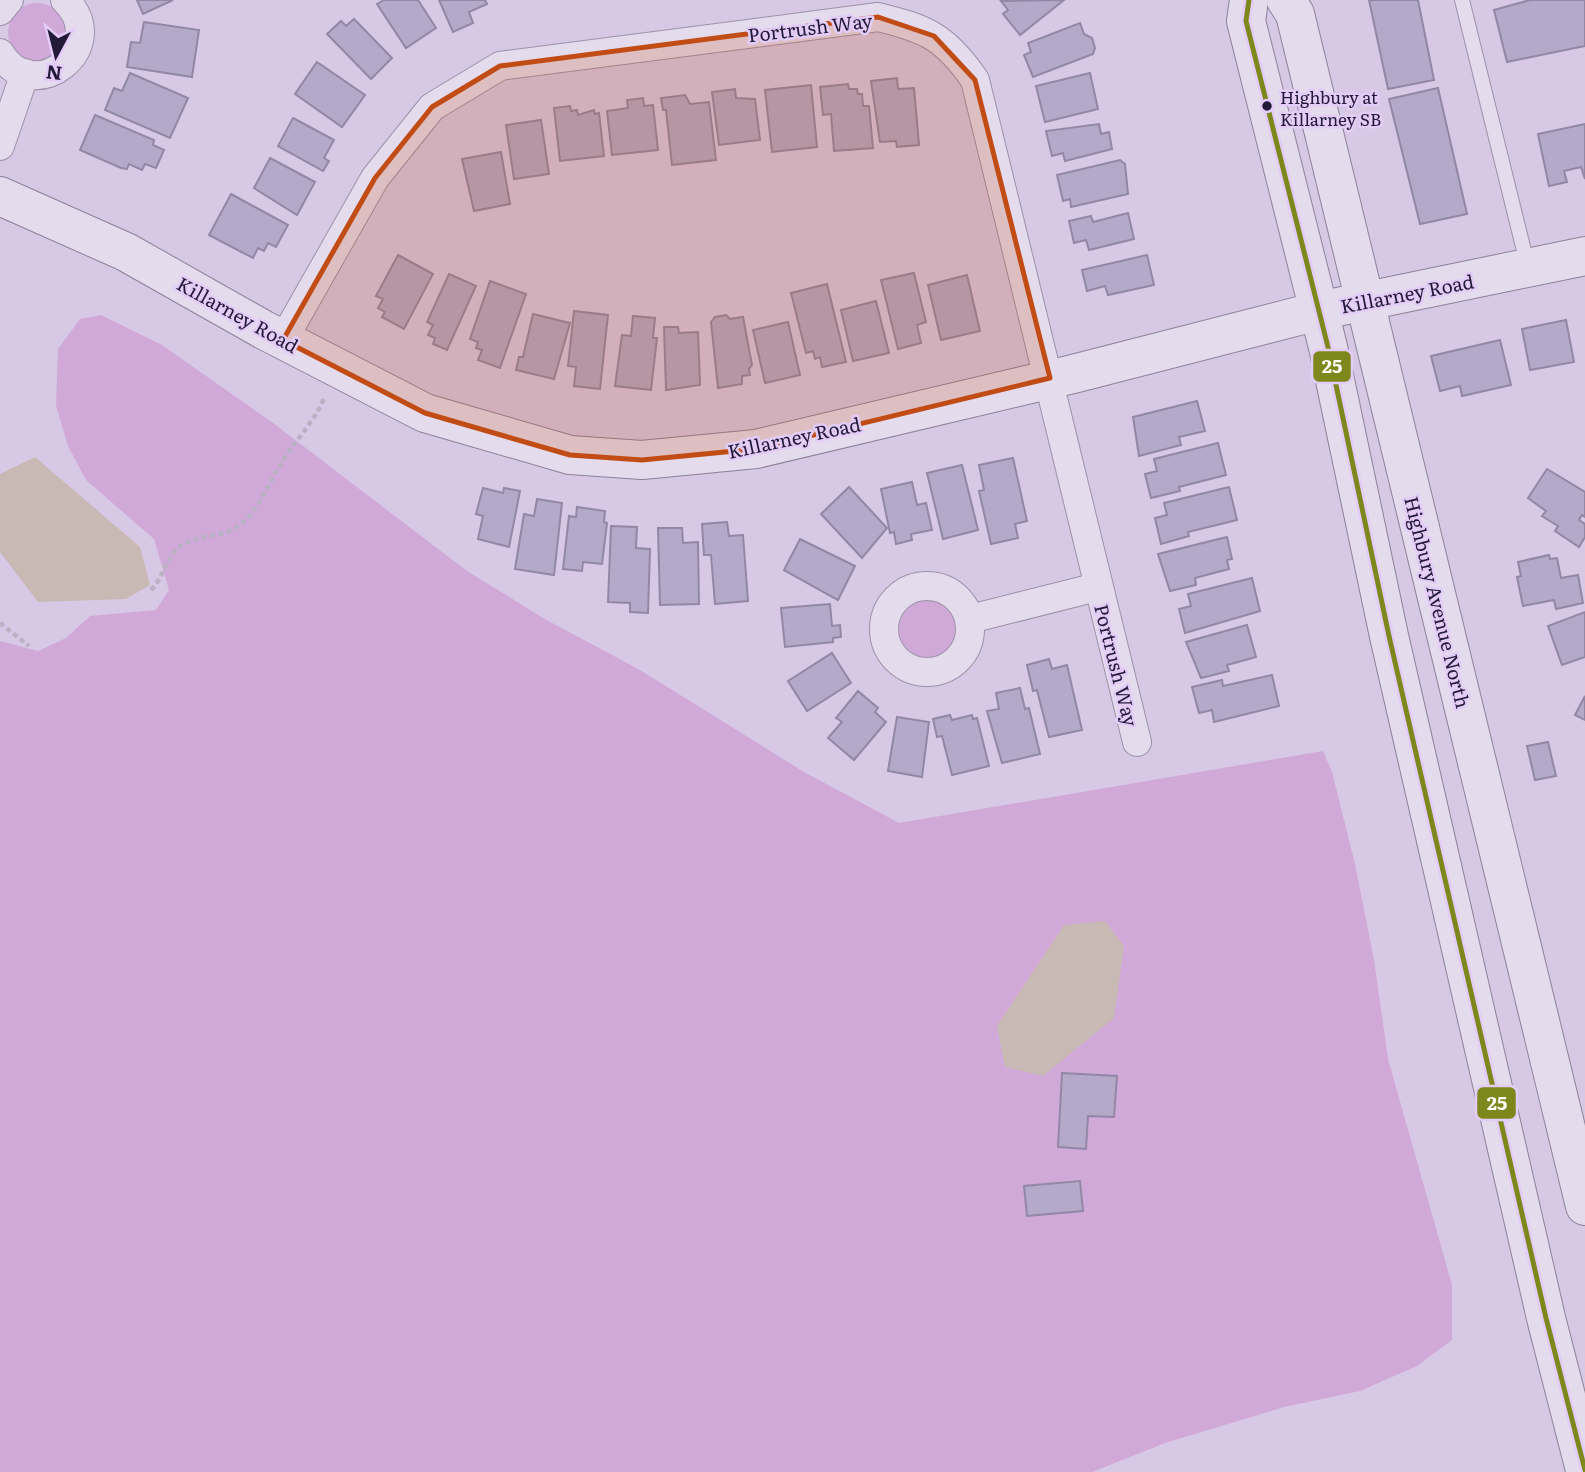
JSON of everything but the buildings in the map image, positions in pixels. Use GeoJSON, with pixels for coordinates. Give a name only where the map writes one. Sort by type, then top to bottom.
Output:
{"type":"FeatureCollection","features":[{"type":"Feature","properties":{"kind":"main road"},"geometry":{"type":"LineString","coordinates":[[1249,0],[1246,21],[1328,347],[1392,649],[1546,1318],[1585,1470]]}},
{"type":"Feature","properties":{"kind":"main road","name":"Highbury Avenue North"},"geometry":{"type":"LineString","coordinates":[[1286,0],[1295,14],[1585,1206]]}},
{"type":"Feature","properties":{"kind":"main road","name":"Killarney Road"},"geometry":{"type":"LineString","coordinates":[[0,196],[126,252],[283,340],[425,413],[570,455],[642,460],[756,449],[1318,311],[1585,256]]}},
{"type":"Feature","properties":{"kind":"street"},"geometry":{"type":"LineString","coordinates":[[0,11],[9,0]]}},
{"type":"Feature","properties":{"kind":"street"},"geometry":{"type":"LineString","coordinates":[[0,53],[12,67],[24,74],[53,72],[74,54],[80,27],[76,13],[65,0]]}},
{"type":"Feature","properties":{"kind":"street","name":"Portrush Way"},"geometry":{"type":"LineString","coordinates":[[283,340],[375,178],[432,107],[500,66],[878,17],[906,24],[934,36],[956,52],[975,80],[1137,742]]}},
{"type":"Feature","properties":{"kind":"street"},"geometry":{"type":"LineString","coordinates":[[0,146],[24,74]]}},
{"type":"Feature","properties":{"kind":"street","name":"Portrush Way"},"geometry":{"type":"LineString","coordinates":[[970,619],[1097,587]]}},
{"type":"Feature","properties":{"kind":"lane"},"geometry":{"type":"LineString","coordinates":[[1462,0],[1529,269]]}},
{"type":"Feature","properties":{"kind":"path"},"geometry":{"type":"LineString","coordinates":[[150,590],[160,581],[176,550],[186,543],[238,526],[257,506],[284,458],[318,413],[326,392]]}},
{"type":"Feature","properties":{"kind":"path"},"geometry":{"type":"LineString","coordinates":[[0,623],[29,646]]}},
{"type":"Feature","properties":{"kind":"highlighted area"},"geometry":{"type":"Polygon","coordinates":[[[878,17],[934,36],[975,80],[1050,378],[756,449],[642,460],[570,455],[425,413],[283,340],[375,178],[432,107],[500,66],[878,17]]]}},
{"type":"Feature","properties":{"kind":"shaded area"},"geometry":{"type":"Polygon","coordinates":[[[37,3],[48,5],[61,16],[66,32],[64,43],[53,56],[37,61],[26,59],[13,48],[8,32],[10,21],[21,8],[37,3]]]}},
{"type":"Feature","properties":{"kind":"shaded area"},"geometry":{"type":"Polygon","coordinates":[[[101,315],[162,345],[273,423],[467,571],[543,618],[640,670],[804,772],[899,823],[1323,751],[1332,772],[1355,864],[1374,960],[1388,1059],[1452,1285],[1452,1340],[1417,1366],[1360,1391],[1284,1407],[1165,1443],[1092,1472],[0,1472],[0,641],[38,651],[66,638],[90,616],[156,610],[169,590],[154,539],[86,480],[68,446],[56,406],[58,349],[80,319],[101,315]]]}},
{"type":"Feature","properties":{"kind":"shaded area"},"geometry":{"type":"Polygon","coordinates":[[[35,457],[140,547],[150,585],[126,599],[38,602],[0,552],[0,474],[35,457]]]}},
{"type":"Feature","properties":{"kind":"shaded area"},"geometry":{"type":"Polygon","coordinates":[[[922,600],[934,600],[949,608],[957,623],[957,635],[949,650],[934,658],[922,658],[907,650],[899,635],[899,623],[907,608],[922,600]]]}},
{"type":"Feature","properties":{"kind":"shaded area"},"geometry":{"type":"Polygon","coordinates":[[[1105,921],[1124,946],[1114,1018],[1043,1076],[1005,1067],[997,1026],[1064,925],[1105,921]]]}},
{"type":"Feature","properties":{"kind":"transit line","name":"25"},"geometry":{"type":"LineString","coordinates":[[1249,0],[1246,21],[1328,347],[1389,636],[1546,1318],[1585,1470]]}},
{"type":"Feature","properties":{"kind":"place","name":"Highbury at Killarney SB"},"geometry":{"type":"Point","coordinates":[1267,106]}}]}
